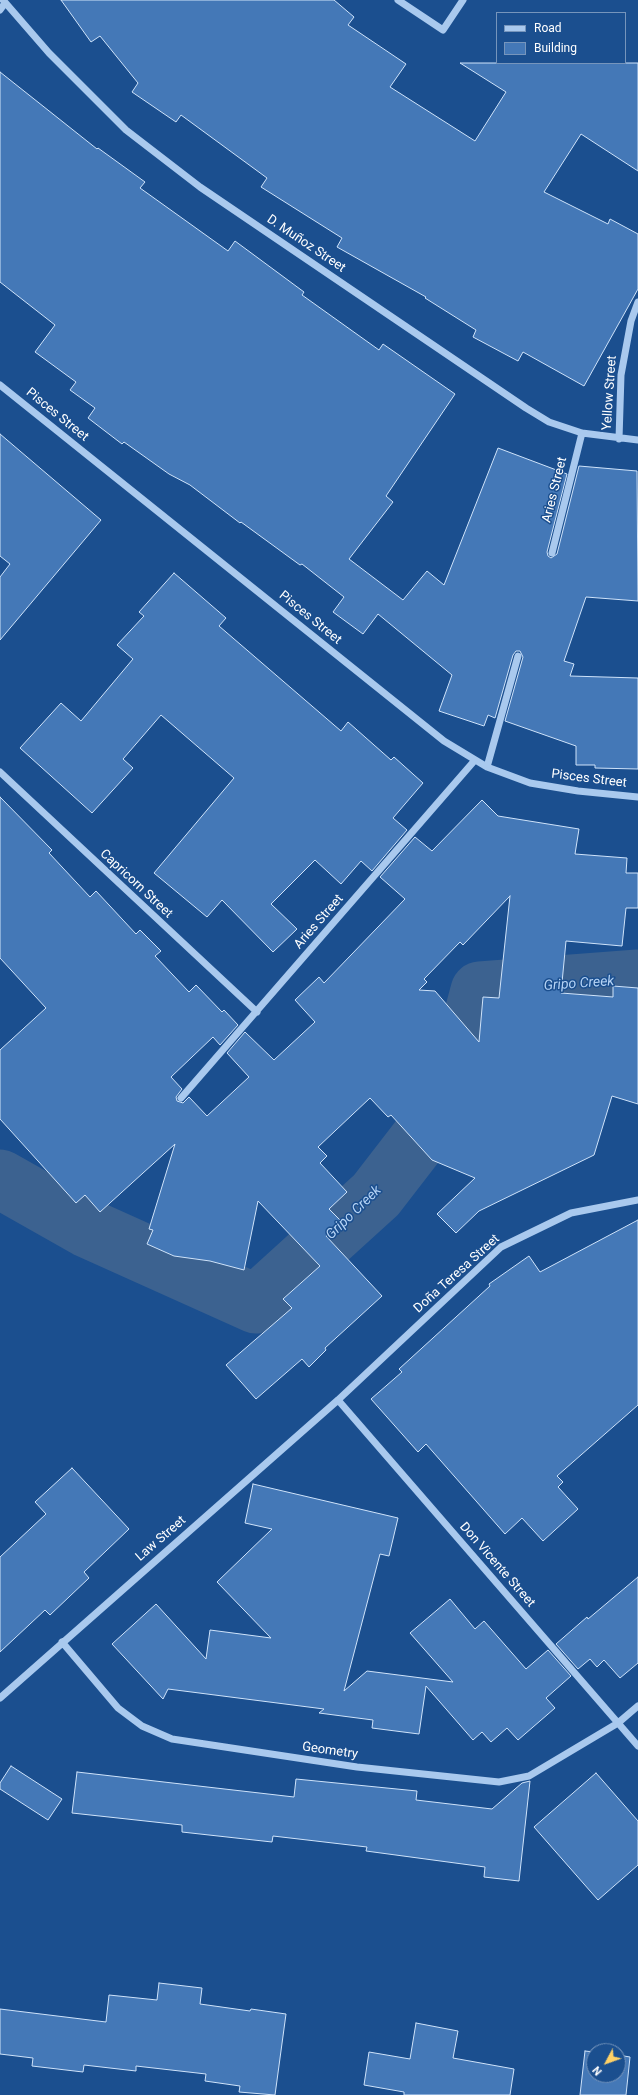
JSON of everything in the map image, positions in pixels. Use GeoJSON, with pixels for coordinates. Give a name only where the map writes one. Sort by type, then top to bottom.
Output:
{"type":"FeatureCollection","features":[{"type":"Feature","properties":{"kind":"street"},"geometry":{"type":"LineString","coordinates":[[398,0],[443,30],[463,0]]}},
{"type":"Feature","properties":{"kind":"street"},"geometry":{"type":"LineString","coordinates":[[0,10],[4,2]]}},
{"type":"Feature","properties":{"kind":"street","name":"D. Muñoz Street"},"geometry":{"type":"LineString","coordinates":[[4,2],[49,53],[126,130],[200,186],[526,408],[549,422],[582,433],[619,439],[638,440]]}},
{"type":"Feature","properties":{"kind":"street","name":"Yellow Street"},"geometry":{"type":"LineString","coordinates":[[619,439],[621,375],[631,321],[638,302]]}},
{"type":"Feature","properties":{"kind":"street","name":"Pisces Street"},"geometry":{"type":"LineString","coordinates":[[0,386],[444,741],[487,767],[530,783],[578,791],[638,797]]}},
{"type":"Feature","properties":{"kind":"street","name":"Aries Street"},"geometry":{"type":"LineString","coordinates":[[552,552],[582,433]]}},
{"type":"Feature","properties":{"kind":"street"},"geometry":{"type":"LineString","coordinates":[[487,767],[518,656]]}},
{"type":"Feature","properties":{"kind":"street","name":"Aries Street"},"geometry":{"type":"LineString","coordinates":[[181,1098],[475,760]]}},
{"type":"Feature","properties":{"kind":"street","name":"Capricorn Street"},"geometry":{"type":"LineString","coordinates":[[0,772],[257,1012]]}},
{"type":"Feature","properties":{"kind":"street","name":"Doña Teresa Street"},"geometry":{"type":"LineString","coordinates":[[338,1400],[501,1247],[571,1213],[638,1200]]}},
{"type":"Feature","properties":{"kind":"street","name":"Law Street"},"geometry":{"type":"LineString","coordinates":[[0,1698],[338,1400]]}},
{"type":"Feature","properties":{"kind":"street","name":"Don Vicente Street"},"geometry":{"type":"LineString","coordinates":[[338,1400],[638,1746]]}},
{"type":"Feature","properties":{"kind":"street","name":"Geometry"},"geometry":{"type":"LineString","coordinates":[[62,1642],[118,1708],[142,1726],[172,1739],[357,1768],[499,1782],[529,1776],[618,1723],[638,1706]]}},
{"type":"Feature","properties":{"kind":"building"},"geometry":{"type":"Polygon","coordinates":[[[61,0],[334,0],[354,17],[348,25],[406,64],[390,87],[475,141],[506,92],[460,63],[638,63],[638,171],[581,134],[544,192],[608,224],[610,219],[638,234],[638,289],[584,386],[523,352],[518,361],[473,337],[476,330],[425,298],[426,297],[337,247],[342,238],[261,187],[267,178],[181,115],[176,122],[132,92],[138,83],[100,36],[91,42],[61,0]]]}},
{"type":"Feature","properties":{"kind":"building"},"geometry":{"type":"Polygon","coordinates":[[[0,72],[97,149],[98,148],[145,182],[140,188],[228,251],[235,241],[304,292],[302,295],[379,350],[383,344],[455,394],[386,496],[393,502],[349,559],[403,600],[427,571],[444,585],[498,448],[567,474],[547,552],[548,556],[551,558],[557,554],[579,466],[637,471],[638,601],[586,597],[564,661],[574,664],[570,676],[638,678],[638,769],[595,768],[595,765],[576,765],[576,746],[505,721],[523,657],[520,651],[516,651],[513,655],[495,718],[488,715],[484,726],[439,711],[452,675],[378,614],[363,634],[333,612],[344,597],[302,564],[300,565],[241,522],[240,523],[190,485],[169,474],[124,442],[122,444],[88,418],[95,408],[70,390],[76,382],[35,352],[55,325],[0,282],[0,72]]]}},
{"type":"Feature","properties":{"kind":"building"},"geometry":{"type":"Polygon","coordinates":[[[0,434],[101,520],[0,640],[0,577],[10,564],[0,556],[0,434]]]}},
{"type":"Feature","properties":{"kind":"building"},"geometry":{"type":"Polygon","coordinates":[[[174,573],[226,618],[219,626],[341,731],[348,722],[391,760],[394,757],[423,783],[393,818],[407,830],[372,871],[361,861],[341,884],[315,860],[271,904],[297,929],[273,952],[222,900],[207,917],[154,873],[234,778],[161,715],[123,759],[133,768],[92,813],[20,748],[61,703],[81,721],[133,659],[117,645],[144,616],[139,612],[174,573]]]}},
{"type":"Feature","properties":{"kind":"building"},"geometry":{"type":"Polygon","coordinates":[[[0,797],[52,850],[49,853],[90,897],[96,891],[136,934],[140,930],[161,951],[155,956],[189,992],[196,985],[222,1012],[224,1010],[238,1025],[220,1045],[213,1037],[171,1077],[182,1089],[176,1097],[177,1101],[183,1103],[189,1097],[207,1116],[249,1077],[227,1053],[245,1032],[274,1060],[315,1022],[295,1000],[319,977],[324,983],[405,899],[380,877],[415,837],[432,851],[482,800],[498,816],[579,829],[575,854],[627,858],[626,873],[638,873],[638,908],[626,908],[622,946],[566,941],[561,993],[613,997],[613,986],[638,988],[638,1104],[612,1096],[594,1155],[479,1211],[456,1233],[437,1214],[475,1178],[432,1160],[391,1115],[388,1117],[370,1098],[318,1147],[327,1156],[320,1163],[347,1192],[329,1209],[341,1221],[326,1236],[382,1296],[325,1348],[326,1350],[309,1367],[302,1359],[256,1399],[226,1365],[292,1308],[283,1299],[320,1266],[258,1201],[244,1270],[210,1261],[174,1256],[147,1244],[153,1230],[149,1229],[175,1144],[100,1212],[85,1195],[76,1203],[0,1119],[0,1050],[46,1008],[0,958],[0,797]],[[510,896],[463,945],[460,942],[424,979],[427,982],[419,990],[435,991],[479,1042],[483,997],[499,998],[510,896]]]}},
{"type":"Feature","properties":{"kind":"building"},"geometry":{"type":"Polygon","coordinates":[[[638,1220],[638,1405],[557,1476],[563,1482],[558,1487],[578,1509],[543,1541],[522,1518],[505,1534],[426,1444],[418,1452],[371,1399],[402,1372],[399,1369],[490,1286],[489,1284],[529,1256],[540,1272],[638,1220]]]}},
{"type":"Feature","properties":{"kind":"building"},"geometry":{"type":"Polygon","coordinates":[[[72,1468],[129,1529],[84,1572],[89,1578],[50,1615],[45,1610],[0,1652],[0,1557],[46,1514],[35,1502],[72,1468]]]}},
{"type":"Feature","properties":{"kind":"building"},"geometry":{"type":"Polygon","coordinates":[[[253,1484],[398,1518],[389,1556],[380,1554],[344,1691],[367,1671],[453,1682],[410,1633],[450,1599],[475,1629],[484,1621],[526,1669],[548,1650],[571,1676],[546,1698],[555,1708],[518,1740],[507,1728],[491,1742],[482,1732],[473,1740],[426,1686],[419,1734],[372,1728],[373,1720],[319,1713],[324,1709],[168,1689],[163,1699],[112,1644],[156,1604],[206,1659],[210,1630],[271,1638],[217,1582],[272,1529],[245,1523],[253,1484]]]}},
{"type":"Feature","properties":{"kind":"building"},"geometry":{"type":"Polygon","coordinates":[[[638,1577],[638,1663],[620,1678],[604,1660],[597,1667],[590,1659],[578,1669],[556,1644],[587,1617],[588,1619],[638,1577]]]}},
{"type":"Feature","properties":{"kind":"building"},"geometry":{"type":"Polygon","coordinates":[[[11,1766],[62,1799],[48,1820],[0,1789],[0,1783],[11,1766]]]}},
{"type":"Feature","properties":{"kind":"building"},"geometry":{"type":"Polygon","coordinates":[[[77,1772],[294,1797],[296,1779],[417,1791],[416,1800],[492,1809],[522,1783],[530,1781],[519,1881],[484,1877],[485,1867],[366,1851],[367,1847],[273,1836],[272,1842],[182,1832],[182,1825],[72,1813],[77,1772]]]}},
{"type":"Feature","properties":{"kind":"building"},"geometry":{"type":"Polygon","coordinates":[[[596,1773],[638,1821],[638,1865],[598,1900],[534,1827],[596,1773]]]}},
{"type":"Feature","properties":{"kind":"building"},"geometry":{"type":"Polygon","coordinates":[[[159,1983],[202,1988],[200,2004],[286,2014],[275,2095],[239,2092],[240,2086],[205,2081],[206,2074],[136,2066],[136,2071],[84,2065],[83,2072],[32,2066],[33,2058],[0,2054],[0,2009],[106,2022],[109,1995],[157,2000],[159,1983]]]}},
{"type":"Feature","properties":{"kind":"building"},"geometry":{"type":"Polygon","coordinates":[[[416,2023],[458,2031],[453,2058],[514,2069],[510,2095],[404,2095],[404,2092],[364,2085],[369,2052],[410,2059],[416,2023]]]}},
{"type":"Feature","properties":{"kind":"building"},"geometry":{"type":"Polygon","coordinates":[[[585,2051],[586,2083],[626,2083],[626,2056],[630,2057],[626,2095],[580,2095],[585,2051]]]}},
{"type":"Feature","properties":{"kind":"waterway","name":"Gripo Creek"},"geometry":{"type":"LineString","coordinates":[[0,1179],[87,1228],[256,1304],[376,1195],[420,1138],[456,1080],[480,991],[638,979]]}}]}
